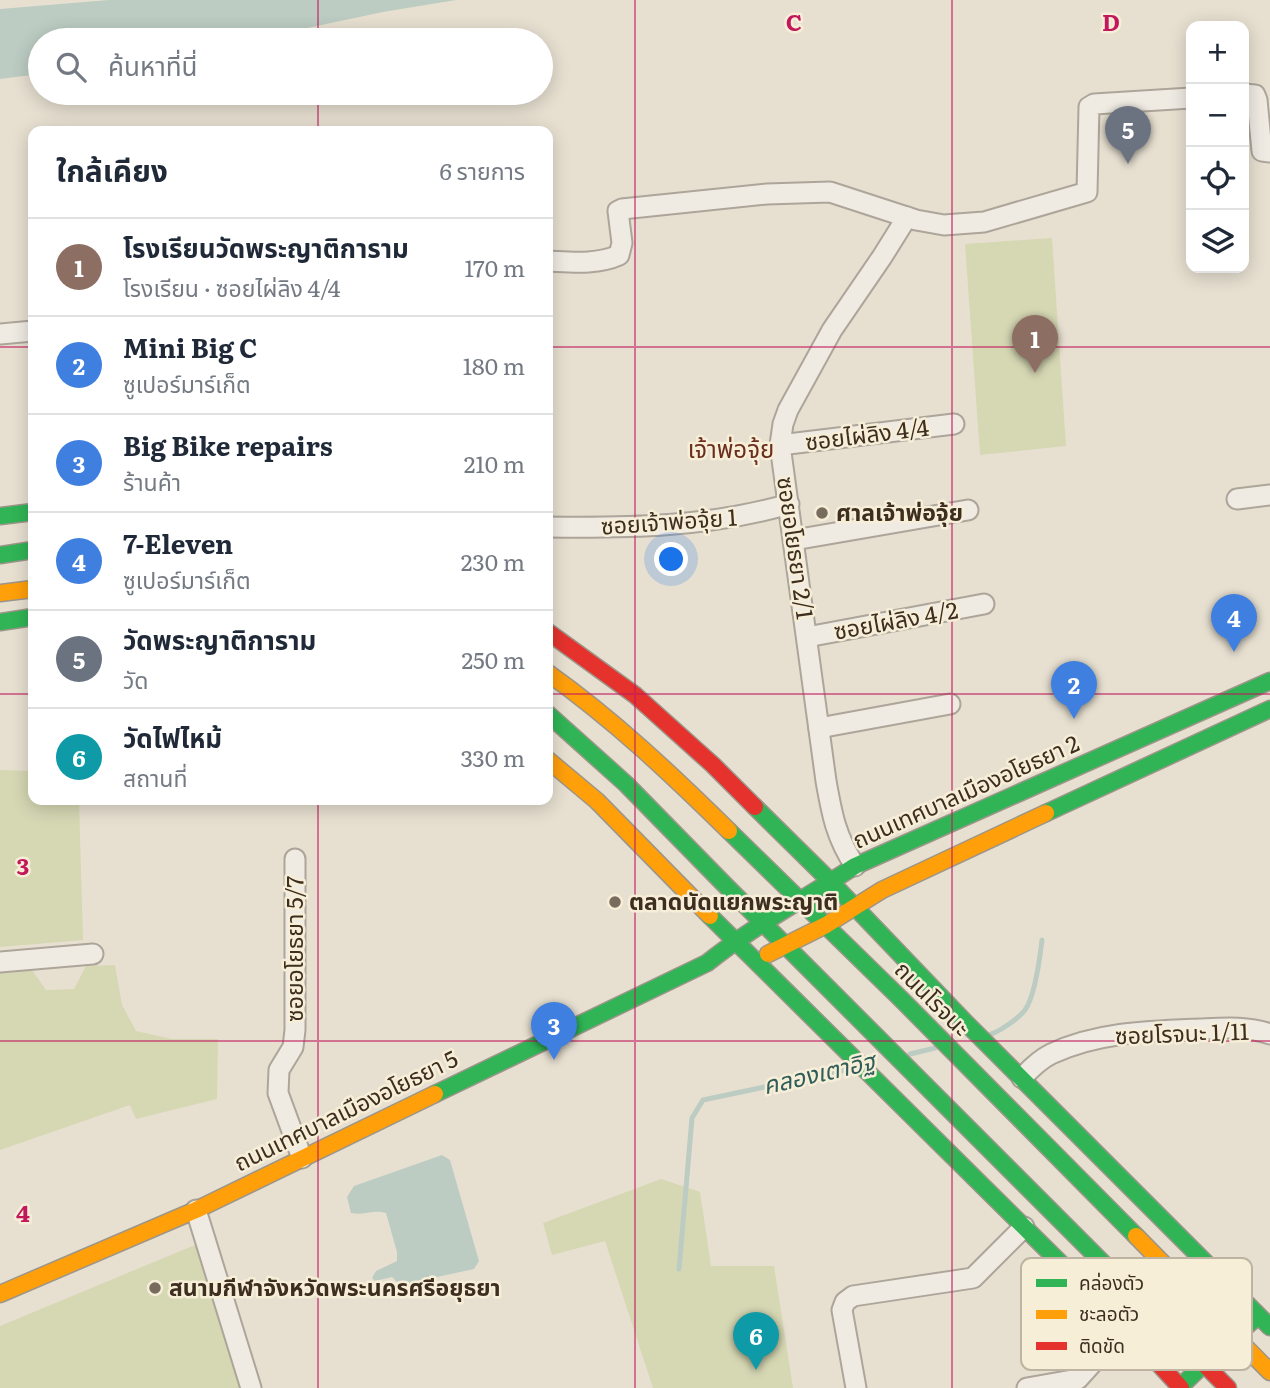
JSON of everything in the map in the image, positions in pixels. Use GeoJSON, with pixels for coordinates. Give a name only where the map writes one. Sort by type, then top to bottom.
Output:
{"type":"FeatureCollection","features":[{"type":"Feature","properties":{"kind":"main road"},"geometry":{"type":"LineString","coordinates":[[0,516],[28,513]]}},
{"type":"Feature","properties":{"kind":"main road"},"geometry":{"type":"LineString","coordinates":[[0,555],[28,551]]}},
{"type":"Feature","properties":{"kind":"main road"},"geometry":{"type":"LineString","coordinates":[[0,593],[28,590]]}},
{"type":"Feature","properties":{"kind":"main road"},"geometry":{"type":"LineString","coordinates":[[0,622],[28,619]]}},
{"type":"Feature","properties":{"kind":"main road","name":"ถนนโรจนะ"},"geometry":{"type":"LineString","coordinates":[[553,636],[635,695],[713,765],[1201,1258]]}},
{"type":"Feature","properties":{"kind":"main road","name":"ถนนโรจนะ"},"geometry":{"type":"LineString","coordinates":[[553,677],[646,752],[802,901],[1159,1258]]}},
{"type":"Feature","properties":{"kind":"main road","name":"ถนนเทศบาลเมืองอโยธยา 2"},"geometry":{"type":"LineString","coordinates":[[764,924],[855,866],[1270,681]]}},
{"type":"Feature","properties":{"kind":"main road"},"geometry":{"type":"LineString","coordinates":[[786,945],[826,925],[884,888],[1270,709]]}},
{"type":"Feature","properties":{"kind":"main road"},"geometry":{"type":"LineString","coordinates":[[553,718],[614,772],[1100,1258]]}},
{"type":"Feature","properties":{"kind":"main road"},"geometry":{"type":"LineString","coordinates":[[553,764],[597,801],[734,941],[1055,1258]]}},
{"type":"Feature","properties":{"kind":"main road","name":"ถนนเทศบาลเมืองอโยธยา 5"},"geometry":{"type":"LineString","coordinates":[[0,1294],[196,1210],[708,963],[734,941],[764,924]]}},
{"type":"Feature","properties":{"kind":"main road","name":"ถนนเทศบาลเมืองอโยธยา 5"},"geometry":{"type":"LineString","coordinates":[[708,963],[755,960],[786,945]]}},
{"type":"Feature","properties":{"kind":"main road","name":"ถนนโรจนะ"},"geometry":{"type":"LineString","coordinates":[[1252,1353],[1270,1372]]}},
{"type":"Feature","properties":{"kind":"main road"},"geometry":{"type":"LineString","coordinates":[[1164,1370],[1180,1387],[1198,1370]]}},
{"type":"Feature","properties":{"kind":"main road"},"geometry":{"type":"LineString","coordinates":[[1210,1370],[1228,1388]]}},
{"type":"Feature","properties":{"kind":"street"},"geometry":{"type":"LineString","coordinates":[[1249,94],[1255,95],[1262,151],[1270,152]]}},
{"type":"Feature","properties":{"kind":"street"},"geometry":{"type":"LineString","coordinates":[[553,261],[587,262],[619,256],[622,243],[618,211],[625,208],[767,194],[830,192],[944,225],[985,222],[1087,192],[1088,107],[1094,104],[1186,98]]}},
{"type":"Feature","properties":{"kind":"street","name":"ซอยอโยธยา 2/1"},"geometry":{"type":"LineString","coordinates":[[855,866],[842,848],[835,831],[780,445],[788,410],[832,330],[883,257],[907,216]]}},
{"type":"Feature","properties":{"kind":"street"},"geometry":{"type":"LineString","coordinates":[[0,334],[28,331]]}},
{"type":"Feature","properties":{"kind":"street","name":"ซอยไผ่ลิง 4/4"},"geometry":{"type":"LineString","coordinates":[[780,445],[954,424]]}},
{"type":"Feature","properties":{"kind":"street"},"geometry":{"type":"LineString","coordinates":[[1237,499],[1270,495]]}},
{"type":"Feature","properties":{"kind":"street","name":"ซอยเจ้าพ่อจุ้ย 1"},"geometry":{"type":"LineString","coordinates":[[553,527],[664,526],[748,516],[789,504]]}},
{"type":"Feature","properties":{"kind":"street"},"geometry":{"type":"LineString","coordinates":[[794,540],[968,510]]}},
{"type":"Feature","properties":{"kind":"street","name":"ซอยไผ่ลิง 4/2"},"geometry":{"type":"LineString","coordinates":[[807,637],[984,604]]}},
{"type":"Feature","properties":{"kind":"street"},"geometry":{"type":"LineString","coordinates":[[819,728],[950,704]]}},
{"type":"Feature","properties":{"kind":"street","name":"ซอยอโยธยา 5/7"},"geometry":{"type":"LineString","coordinates":[[295,859],[295,1030],[293,1047],[279,1070],[278,1093],[302,1158]]}},
{"type":"Feature","properties":{"kind":"street"},"geometry":{"type":"LineString","coordinates":[[0,962],[93,954]]}},
{"type":"Feature","properties":{"kind":"street","name":"ซอยโรจนะ 1/11"},"geometry":{"type":"LineString","coordinates":[[1022,1078],[1035,1064],[1050,1055],[1099,1038],[1142,1032],[1228,1028],[1270,1034]]}},
{"type":"Feature","properties":{"kind":"street"},"geometry":{"type":"LineString","coordinates":[[196,1210],[251,1388]]}},
{"type":"Feature","properties":{"kind":"street"},"geometry":{"type":"LineString","coordinates":[[856,1388],[842,1310],[845,1302],[853,1296],[973,1278],[1024,1227]]}},
{"type":"Feature","properties":{"kind":"street"},"geometry":{"type":"LineString","coordinates":[[1027,1388],[1078,1380],[1087,1370]]}},
{"type":"Feature","properties":{"kind":"green space"},"geometry":{"type":"Polygon","coordinates":[[[1052,238],[1066,446],[980,455],[965,244],[1052,238]]]}},
{"type":"Feature","properties":{"kind":"green space"},"geometry":{"type":"Polygon","coordinates":[[[0,770],[28,771],[28,805],[79,805],[83,940],[0,947],[0,770]]]}},
{"type":"Feature","properties":{"kind":"green space"},"geometry":{"type":"Polygon","coordinates":[[[115,965],[122,1005],[136,1031],[172,1039],[218,1039],[217,1099],[136,1119],[130,1105],[0,1150],[0,973],[32,970],[46,990],[74,989],[86,966],[115,965]]]}},
{"type":"Feature","properties":{"kind":"green space"},"geometry":{"type":"Polygon","coordinates":[[[661,1179],[700,1192],[711,1266],[774,1266],[793,1388],[653,1388],[605,1241],[552,1255],[543,1223],[661,1179]]]}},
{"type":"Feature","properties":{"kind":"green space","name":"สนามกีฬาจังหวัดพระนครศรีอยุธยา"},"geometry":{"type":"Polygon","coordinates":[[[202,1242],[248,1388],[0,1388],[0,1326],[202,1242]]]}},
{"type":"Feature","properties":{"kind":"shaded area"},"geometry":{"type":"Polygon","coordinates":[[[109,0],[456,0],[307,28],[28,28],[28,76],[0,79],[0,9],[109,0]]]}},
{"type":"Feature","properties":{"kind":"shaded area"},"geometry":{"type":"Polygon","coordinates":[[[442,1155],[450,1160],[479,1261],[474,1269],[400,1285],[392,1277],[375,1281],[372,1278],[376,1271],[397,1261],[386,1213],[351,1213],[347,1197],[354,1186],[442,1155]]]}},
{"type":"Feature","properties":{"kind":"waterway","name":"คลองเตาอิฐ"},"geometry":{"type":"LineString","coordinates":[[988,1035],[1008,1025],[1029,1004],[1042,940]]}},
{"type":"Feature","properties":{"kind":"waterway","name":"คลองเตาอิฐ"},"geometry":{"type":"LineString","coordinates":[[910,1054],[935,1048]]}},
{"type":"Feature","properties":{"kind":"waterway","name":"คลองเตาอิฐ"},"geometry":{"type":"LineString","coordinates":[[679,1269],[692,1118],[703,1100],[850,1069]]}},
{"type":"Feature","properties":{"kind":"traffic: fast"},"geometry":{"type":"LineString","coordinates":[[0,516],[28,513]]}},
{"type":"Feature","properties":{"kind":"traffic: fast"},"geometry":{"type":"LineString","coordinates":[[0,555],[28,551]]}},
{"type":"Feature","properties":{"kind":"traffic: fast"},"geometry":{"type":"LineString","coordinates":[[0,622],[28,618]]}},
{"type":"Feature","properties":{"kind":"traffic: fast"},"geometry":{"type":"LineString","coordinates":[[435,1094],[707,963],[761,924],[855,866],[1270,681]]}},
{"type":"Feature","properties":{"kind":"traffic: fast"},"geometry":{"type":"LineString","coordinates":[[1046,813],[1270,709]]}},
{"type":"Feature","properties":{"kind":"traffic: fast"},"geometry":{"type":"LineString","coordinates":[[553,718],[626,784],[1098,1258]]}},
{"type":"Feature","properties":{"kind":"traffic: fast"},"geometry":{"type":"LineString","coordinates":[[755,807],[1201,1258]]}},
{"type":"Feature","properties":{"kind":"traffic: fast"},"geometry":{"type":"LineString","coordinates":[[729,831],[901,999],[1136,1236]]}},
{"type":"Feature","properties":{"kind":"traffic: fast"},"geometry":{"type":"LineString","coordinates":[[710,916],[1055,1258]]}},
{"type":"Feature","properties":{"kind":"traffic: fast"},"geometry":{"type":"LineString","coordinates":[[1252,1309],[1270,1327]]}},
{"type":"Feature","properties":{"kind":"traffic: fast"},"geometry":{"type":"LineString","coordinates":[[1252,1321],[1258,1316]]}},
{"type":"Feature","properties":{"kind":"traffic: fast"},"geometry":{"type":"LineString","coordinates":[[1180,1387],[1198,1370]]}},
{"type":"Feature","properties":{"kind":"traffic: slow"},"geometry":{"type":"LineString","coordinates":[[0,593],[28,590]]}},
{"type":"Feature","properties":{"kind":"traffic: slow"},"geometry":{"type":"LineString","coordinates":[[553,677],[642,748],[729,831]]}},
{"type":"Feature","properties":{"kind":"traffic: slow"},"geometry":{"type":"LineString","coordinates":[[553,764],[597,801],[710,916]]}},
{"type":"Feature","properties":{"kind":"traffic: slow"},"geometry":{"type":"LineString","coordinates":[[768,954],[826,925],[882,890],[1046,813]]}},
{"type":"Feature","properties":{"kind":"traffic: slow"},"geometry":{"type":"LineString","coordinates":[[0,1294],[196,1210],[435,1094]]}},
{"type":"Feature","properties":{"kind":"traffic: slow"},"geometry":{"type":"LineString","coordinates":[[1136,1236],[1158,1258]]}},
{"type":"Feature","properties":{"kind":"traffic: slow"},"geometry":{"type":"LineString","coordinates":[[1252,1354],[1270,1372]]}},
{"type":"Feature","properties":{"kind":"traffic: jam"},"geometry":{"type":"LineString","coordinates":[[553,636],[635,695],[755,807]]}},
{"type":"Feature","properties":{"kind":"traffic: jam"},"geometry":{"type":"LineString","coordinates":[[1164,1370],[1181,1388]]}},
{"type":"Feature","properties":{"kind":"traffic: jam"},"geometry":{"type":"LineString","coordinates":[[1210,1370],[1228,1388]]}},
{"type":"Feature","properties":{"kind":"place","name":"วัดพระญาติการาม"},"geometry":{"type":"Point","coordinates":[1128,164]}},
{"type":"Feature","properties":{"kind":"place","name":"โรงเรียนวัดพระญาติการาม"},"geometry":{"type":"Point","coordinates":[1035,373]}},
{"type":"Feature","properties":{"kind":"place","name":"ศาลเจ้าพ่อจุ้ย"},"geometry":{"type":"Point","coordinates":[822,513]}},
{"type":"Feature","properties":{"kind":"place","name":"7-Eleven"},"geometry":{"type":"Point","coordinates":[1234,652]}},
{"type":"Feature","properties":{"kind":"place","name":"Mini Big C"},"geometry":{"type":"Point","coordinates":[1074,719]}},
{"type":"Feature","properties":{"kind":"place","name":"ตลาดนัดแยกพระญาติ"},"geometry":{"type":"Point","coordinates":[615,902]}},
{"type":"Feature","properties":{"kind":"place","name":"Big Bike repairs"},"geometry":{"type":"Point","coordinates":[554,1060]}},
{"type":"Feature","properties":{"kind":"place","name":"สนามกีฬาจังหวัดพระนครศรีอยุธยา"},"geometry":{"type":"Point","coordinates":[155,1288]}},
{"type":"Feature","properties":{"kind":"place","name":"วัดไฟไหม้"},"geometry":{"type":"Point","coordinates":[756,1370]}},
{"type":"Feature","properties":{"kind":"district","name":"เจ้าพ่อจุ้ย"},"geometry":{"type":"Point","coordinates":[731,450]}}]}
